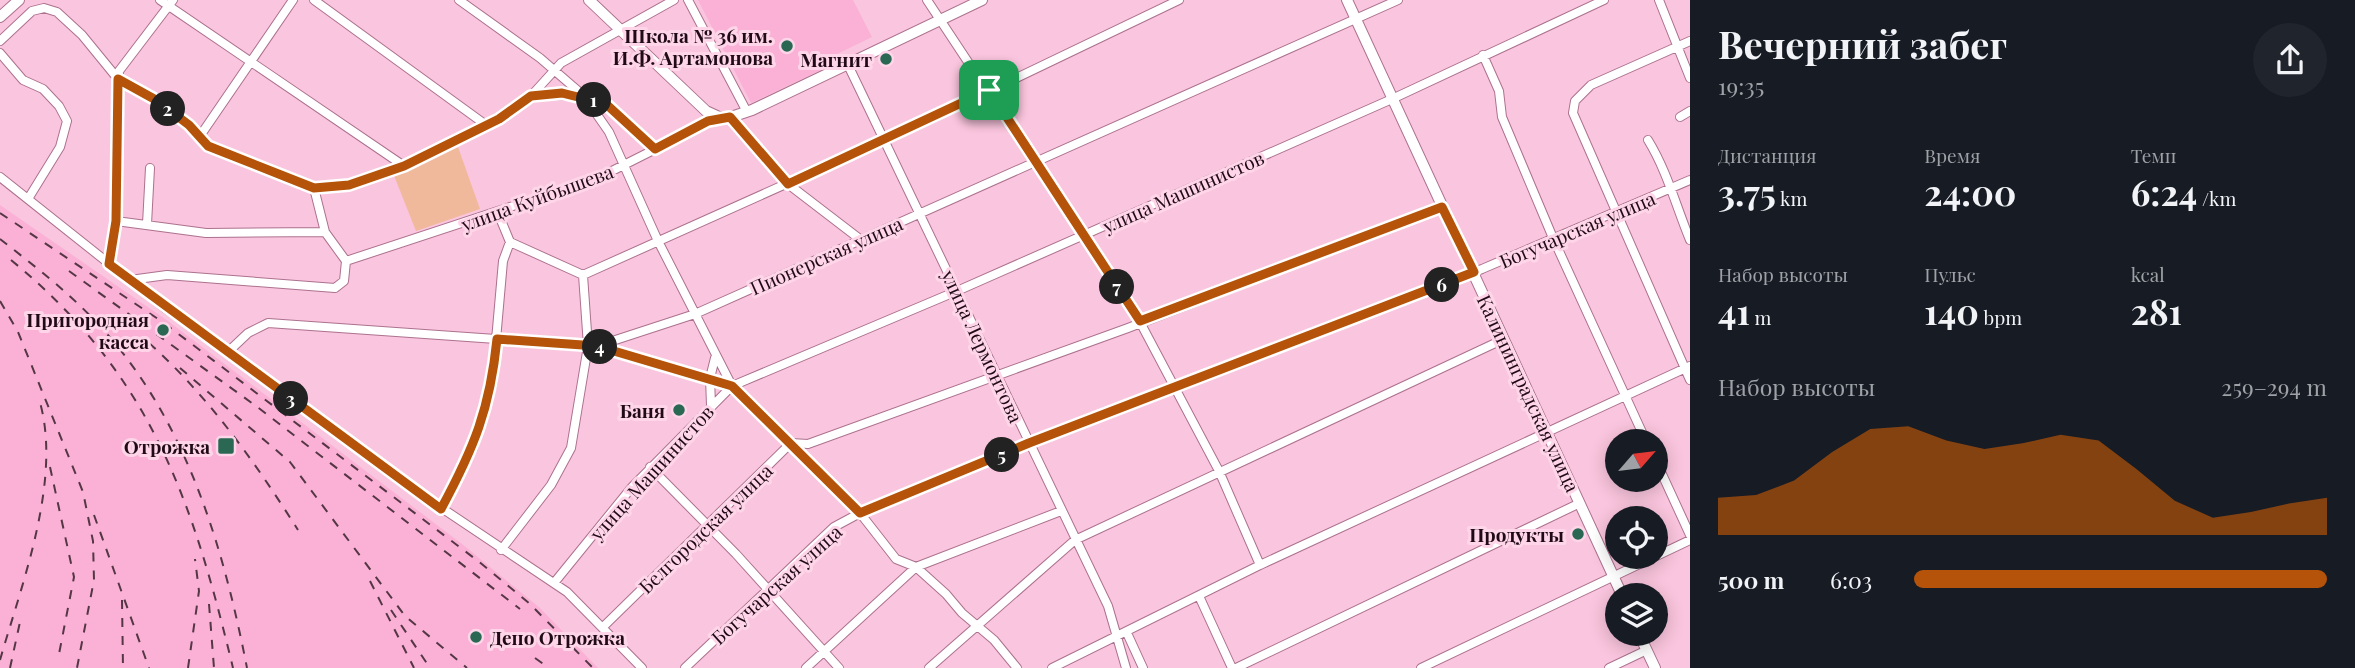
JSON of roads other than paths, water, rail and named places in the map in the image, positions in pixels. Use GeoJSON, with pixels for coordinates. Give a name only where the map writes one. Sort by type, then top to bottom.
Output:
{"type":"FeatureCollection","features":[{"type":"Feature","properties":{"kind":"main road"},"geometry":{"type":"LineString","coordinates":[[0,17],[19,0]]}},
{"type":"Feature","properties":{"kind":"main road"},"geometry":{"type":"LineString","coordinates":[[589,0],[706,111],[725,117]]}},
{"type":"Feature","properties":{"kind":"main road","name":"улица Куйбышева"},"geometry":{"type":"LineString","coordinates":[[725,117],[747,112],[982,0]]}},
{"type":"Feature","properties":{"kind":"main road","name":"Калининградская улица"},"geometry":{"type":"LineString","coordinates":[[1347,0],[1616,583]]}},
{"type":"Feature","properties":{"kind":"main road"},"geometry":{"type":"LineString","coordinates":[[1645,646],[1655,668]]}},
{"type":"Feature","properties":{"kind":"street"},"geometry":{"type":"LineString","coordinates":[[160,0],[170,3],[249,62],[404,166]]}},
{"type":"Feature","properties":{"kind":"street"},"geometry":{"type":"LineString","coordinates":[[200,136],[293,0]]}},
{"type":"Feature","properties":{"kind":"street"},"geometry":{"type":"LineString","coordinates":[[314,0],[486,125]]}},
{"type":"Feature","properties":{"kind":"street"},"geometry":{"type":"LineString","coordinates":[[0,41],[32,11],[44,8],[57,12],[82,35],[118,79],[156,100],[200,136],[208,146],[314,188],[349,185],[404,166],[486,125],[531,96],[561,63],[674,0]]}},
{"type":"Feature","properties":{"kind":"street"},"geometry":{"type":"LineString","coordinates":[[688,0],[747,112]]}},
{"type":"Feature","properties":{"kind":"street"},"geometry":{"type":"LineString","coordinates":[[927,0],[1037,161],[1140,321],[1177,386],[1219,471],[1260,565]]}},
{"type":"Feature","properties":{"kind":"street"},"geometry":{"type":"LineString","coordinates":[[510,242],[583,275],[884,140],[1179,0]]}},
{"type":"Feature","properties":{"kind":"street","name":"Пионерская улица"},"geometry":{"type":"LineString","coordinates":[[229,351],[248,333],[268,323],[593,346],[695,314],[1398,0]]}},
{"type":"Feature","properties":{"kind":"street","name":"улица Машинистов"},"geometry":{"type":"LineString","coordinates":[[554,583],[650,467],[732,386],[957,291],[1392,99],[1604,0]]}},
{"type":"Feature","properties":{"kind":"street"},"geometry":{"type":"LineString","coordinates":[[1659,0],[1690,78]]}},
{"type":"Feature","properties":{"kind":"street"},"geometry":{"type":"LineString","coordinates":[[464,2],[540,58],[584,96],[608,132],[658,242],[715,358],[732,386],[860,513],[896,559],[916,567],[962,613],[978,624],[1017,668]]}},
{"type":"Feature","properties":{"kind":"street"},"geometry":{"type":"LineString","coordinates":[[109,264],[116,221],[118,79],[121,65],[170,3]]}},
{"type":"Feature","properties":{"kind":"street"},"geometry":{"type":"LineString","coordinates":[[1690,41],[1591,85],[1575,101],[1573,113],[1615,213],[1687,367],[1690,380]]}},
{"type":"Feature","properties":{"kind":"street"},"geometry":{"type":"LineString","coordinates":[[0,53],[23,80],[43,89],[59,106],[67,121],[60,147],[28,199]]}},
{"type":"Feature","properties":{"kind":"street"},"geometry":{"type":"LineString","coordinates":[[1483,55],[1499,91],[1502,117],[1553,238],[1641,429]]}},
{"type":"Feature","properties":{"kind":"street"},"geometry":{"type":"LineString","coordinates":[[540,58],[561,63]]}},
{"type":"Feature","properties":{"kind":"street","name":"улица Лермонтова"},"geometry":{"type":"LineString","coordinates":[[848,65],[1060,511],[1123,635],[1126,668]]}},
{"type":"Feature","properties":{"kind":"street"},"geometry":{"type":"LineString","coordinates":[[531,96],[562,93],[584,96],[606,104],[655,149]]}},
{"type":"Feature","properties":{"kind":"street"},"geometry":{"type":"LineString","coordinates":[[705,123],[706,111]]}},
{"type":"Feature","properties":{"kind":"street"},"geometry":{"type":"LineString","coordinates":[[1680,117],[1690,111]]}},
{"type":"Feature","properties":{"kind":"street"},"geometry":{"type":"LineString","coordinates":[[725,117],[788,184],[861,240]]}},
{"type":"Feature","properties":{"kind":"street","name":"улица Куйбышева"},"geometry":{"type":"LineString","coordinates":[[346,261],[498,213],[597,178],[705,123],[725,117]]}},
{"type":"Feature","properties":{"kind":"street"},"geometry":{"type":"LineString","coordinates":[[1648,140],[1664,169],[1669,190],[1690,240]]}},
{"type":"Feature","properties":{"kind":"street"},"geometry":{"type":"LineString","coordinates":[[147,225],[150,168]]}},
{"type":"Feature","properties":{"kind":"street"},"geometry":{"type":"LineString","coordinates":[[0,177],[130,280],[441,509],[554,583],[603,627],[642,668]]}},
{"type":"Feature","properties":{"kind":"street","name":"Богучарская улица"},"geometry":{"type":"LineString","coordinates":[[685,668],[834,527],[860,513],[1029,443],[1474,272],[1690,180]]}},
{"type":"Feature","properties":{"kind":"street"},"geometry":{"type":"LineString","coordinates":[[130,280],[167,275],[335,288],[344,281],[346,261],[325,232],[314,188]]}},
{"type":"Feature","properties":{"kind":"street"},"geometry":{"type":"LineString","coordinates":[[791,443],[808,444],[998,376],[1442,207]]}},
{"type":"Feature","properties":{"kind":"street"},"geometry":{"type":"LineString","coordinates":[[441,509],[483,423],[492,385],[503,261],[510,242],[498,213]]}},
{"type":"Feature","properties":{"kind":"street"},"geometry":{"type":"LineString","coordinates":[[116,221],[206,233],[325,232]]}},
{"type":"Feature","properties":{"kind":"street"},"geometry":{"type":"LineString","coordinates":[[501,550],[551,485],[571,448],[593,346],[583,275]]}},
{"type":"Feature","properties":{"kind":"street"},"geometry":{"type":"LineString","coordinates":[[929,668],[1075,540],[1504,339]]}},
{"type":"Feature","properties":{"kind":"street"},"geometry":{"type":"LineString","coordinates":[[593,346],[732,386]]}},
{"type":"Feature","properties":{"kind":"street"},"geometry":{"type":"LineString","coordinates":[[711,405],[710,378],[715,358]]}},
{"type":"Feature","properties":{"kind":"street"},"geometry":{"type":"LineString","coordinates":[[1052,668],[1260,565],[1687,367]]}},
{"type":"Feature","properties":{"kind":"street","name":"Белгородская улица"},"geometry":{"type":"LineString","coordinates":[[603,627],[791,443]]}},
{"type":"Feature","properties":{"kind":"street"},"geometry":{"type":"LineString","coordinates":[[806,457],[808,444]]}},
{"type":"Feature","properties":{"kind":"street"},"geometry":{"type":"LineString","coordinates":[[650,467],[839,668]]}},
{"type":"Feature","properties":{"kind":"street"},"geometry":{"type":"LineString","coordinates":[[1421,668],[1690,538],[1668,488]]}},
{"type":"Feature","properties":{"kind":"street"},"geometry":{"type":"LineString","coordinates":[[1199,596],[1234,668],[1580,503]]}},
{"type":"Feature","properties":{"kind":"street"},"geometry":{"type":"LineString","coordinates":[[806,668],[916,567],[1060,511]]}},
{"type":"Feature","properties":{"kind":"street"},"geometry":{"type":"LineString","coordinates":[[1123,635],[1143,668]]}},
{"type":"Feature","properties":{"kind":"street"},"geometry":{"type":"LineString","coordinates":[[1609,668],[1647,650]]}},
{"type":"Feature","properties":{"kind":"railway"},"geometry":{"type":"LineString","coordinates":[[0,213],[164,323],[478,561],[529,603],[593,668]]}},
{"type":"Feature","properties":{"kind":"railway"},"geometry":{"type":"LineString","coordinates":[[0,239],[95,320],[135,370],[160,408],[199,491],[214,535],[247,668]]}},
{"type":"Feature","properties":{"kind":"railway"},"geometry":{"type":"LineString","coordinates":[[11,260],[59,304],[99,348],[132,395],[159,443],[182,495],[201,549],[233,668]]}},
{"type":"Feature","properties":{"kind":"railway"},"geometry":{"type":"LineString","coordinates":[[69,271],[256,406],[520,609]]}},
{"type":"Feature","properties":{"kind":"railway"},"geometry":{"type":"LineString","coordinates":[[0,301],[18,332],[83,492],[93,541],[94,580],[77,668]]}},
{"type":"Feature","properties":{"kind":"railway"},"geometry":{"type":"LineString","coordinates":[[149,343],[192,385],[230,431],[298,530]]}},
{"type":"Feature","properties":{"kind":"railway"},"geometry":{"type":"LineString","coordinates":[[180,368],[290,462],[405,616],[467,668]]}},
{"type":"Feature","properties":{"kind":"railway"},"geometry":{"type":"LineString","coordinates":[[0,660],[37,530],[43,496],[45,430],[39,399]]}},
{"type":"Feature","properties":{"kind":"railway"},"geometry":{"type":"LineString","coordinates":[[50,467],[74,577],[59,654]]}},
{"type":"Feature","properties":{"kind":"railway"},"geometry":{"type":"LineString","coordinates":[[94,515],[149,668]]}},
{"type":"Feature","properties":{"kind":"railway"},"geometry":{"type":"LineString","coordinates":[[188,668],[199,591],[195,559]]}},
{"type":"Feature","properties":{"kind":"railway"},"geometry":{"type":"LineString","coordinates":[[370,581],[414,668]]}},
{"type":"Feature","properties":{"kind":"railway"},"geometry":{"type":"LineString","coordinates":[[122,600],[123,668]]}},
{"type":"Feature","properties":{"kind":"railway"},"geometry":{"type":"LineString","coordinates":[[209,604],[214,668]]}},
{"type":"Feature","properties":{"kind":"railway"},"geometry":{"type":"LineString","coordinates":[[391,610],[430,668]]}},
{"type":"Feature","properties":{"kind":"railway"},"geometry":{"type":"LineString","coordinates":[[10,668],[20,622]]}},
{"type":"Feature","properties":{"kind":"railway"},"geometry":{"type":"LineString","coordinates":[[535,658],[549,668]]}},
{"type":"Feature","properties":{"kind":"place","name":"Школа № 36 им. И.Ф. Артамонова"},"geometry":{"type":"Point","coordinates":[787,46]}},
{"type":"Feature","properties":{"kind":"place","name":"Магнит"},"geometry":{"type":"Point","coordinates":[886,59]}},
{"type":"Feature","properties":{"kind":"place","name":"Пригородная касса"},"geometry":{"type":"Point","coordinates":[163,330]}},
{"type":"Feature","properties":{"kind":"place","name":"Баня"},"geometry":{"type":"Point","coordinates":[679,410]}},
{"type":"Feature","properties":{"kind":"place","name":"Отрожка"},"geometry":{"type":"Point","coordinates":[226,446]}},
{"type":"Feature","properties":{"kind":"place","name":"Продукты"},"geometry":{"type":"Point","coordinates":[1578,534]}},
{"type":"Feature","properties":{"kind":"place","name":"Депо Отрожка"},"geometry":{"type":"Point","coordinates":[476,637]}}]}
